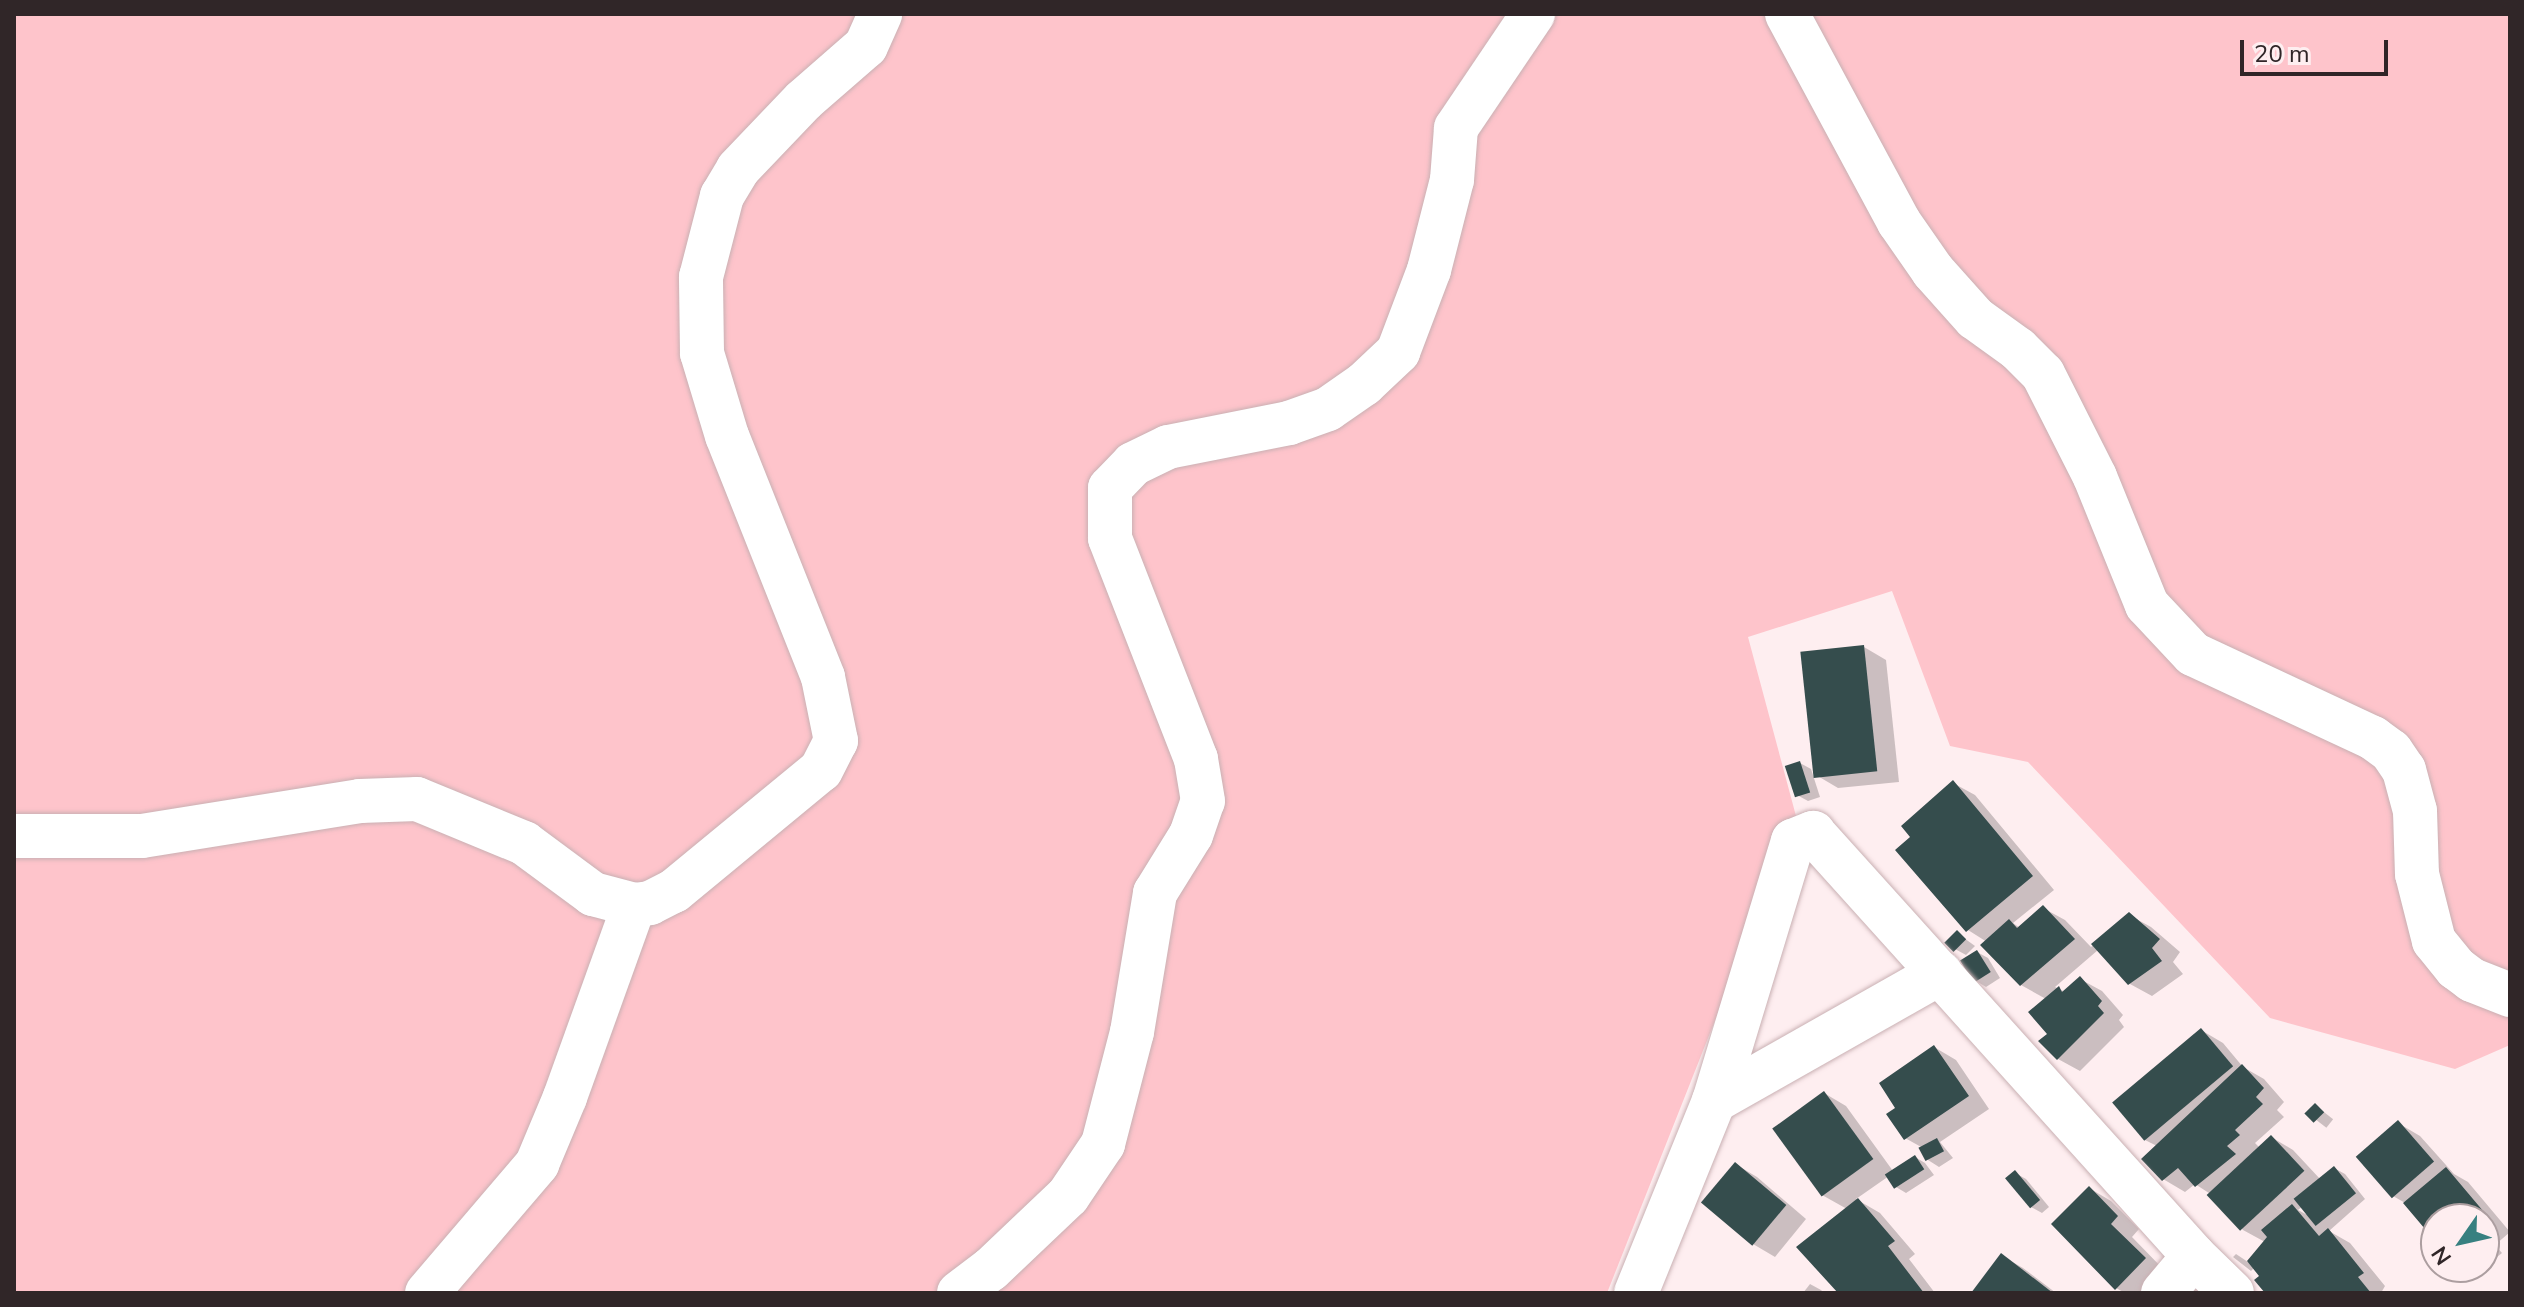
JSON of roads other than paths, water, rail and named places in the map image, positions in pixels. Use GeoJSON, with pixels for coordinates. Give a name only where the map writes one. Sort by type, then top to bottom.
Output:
{"type":"FeatureCollection","features":[{"type":"Feature","properties":{"kind":"street"},"geometry":{"type":"LineString","coordinates":[[14,836],[142,836],[360,801],[417,799],[524,843],[593,894],[634,905],[650,903],[674,891],[821,770],[836,741],[823,677],[727,436],[702,353],[701,277],[722,196],[738,169],[804,100],[866,46],[880,14]]}},
{"type":"Feature","properties":{"kind":"street"},"geometry":{"type":"LineString","coordinates":[[959,1293],[991,1269],[1068,1196],[1103,1144],[1132,1032],[1155,893],[1191,835],[1203,801],[1196,759],[1110,538],[1110,488],[1133,464],[1168,447],[1289,423],[1328,409],[1364,384],[1398,352],[1437,240],[1452,180],[1456,128],[1533,14]]}},
{"type":"Feature","properties":{"kind":"street"},"geometry":{"type":"LineString","coordinates":[[1787,14],[1899,222],[1933,271],[1975,318],[2018,349],[2043,374],[2095,477],[2147,605],[2193,654],[2373,738],[2391,751],[2404,770],[2415,811],[2417,874],[2434,941],[2456,968],[2472,980],[2510,995]]}},
{"type":"Feature","properties":{"kind":"street"},"geometry":{"type":"LineString","coordinates":[[1636,1293],[1714,1101],[1793,841],[1813,833],[2194,1256],[2232,1293]]}},
{"type":"Feature","properties":{"kind":"street"},"geometry":{"type":"LineString","coordinates":[[427,1293],[537,1164],[565,1097],[634,905]]}},
{"type":"Feature","properties":{"kind":"street"},"geometry":{"type":"LineString","coordinates":[[1714,1101],[1940,973]]}},
{"type":"Feature","properties":{"kind":"street"},"geometry":{"type":"LineString","coordinates":[[2163,1293],[2194,1256]]}}]}
